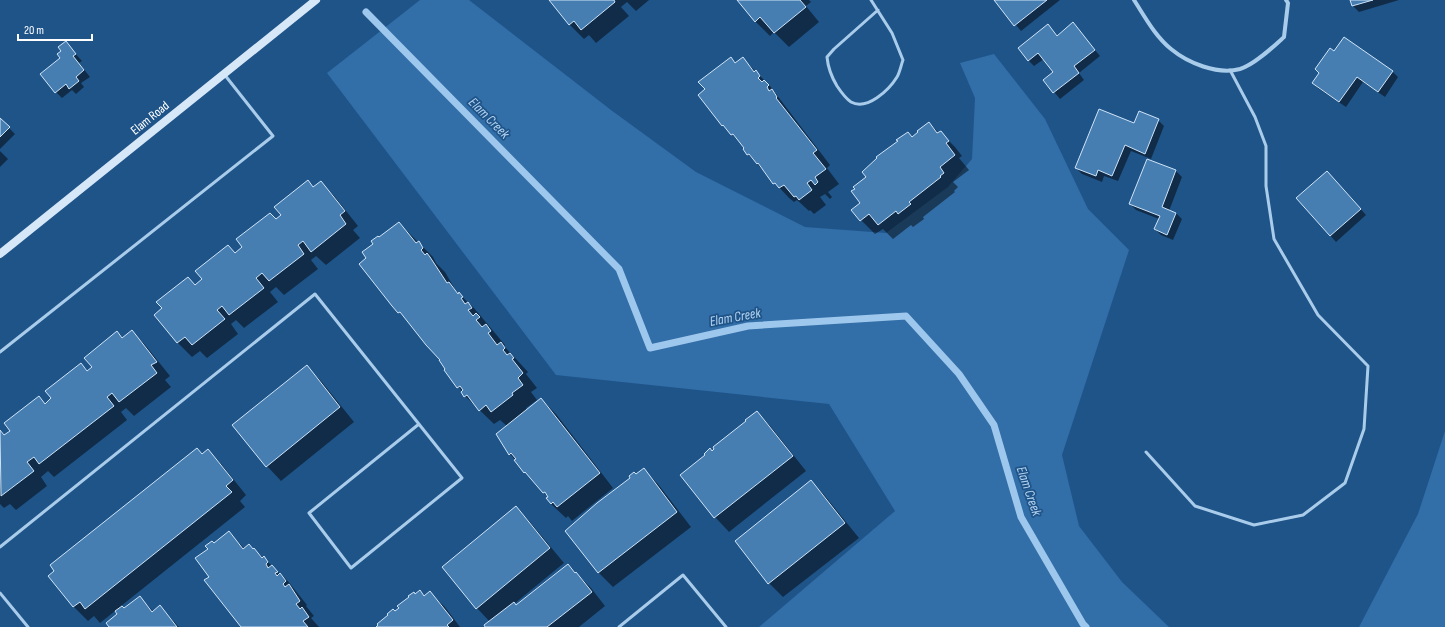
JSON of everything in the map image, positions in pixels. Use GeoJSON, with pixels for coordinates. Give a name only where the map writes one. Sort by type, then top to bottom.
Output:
{"type":"FeatureCollection","features":[{"type":"Feature","properties":{"kind":"main road","name":"Elam Road"},"geometry":{"type":"LineString","coordinates":[[0,254],[316,0]]}},
{"type":"Feature","properties":{"kind":"street"},"geometry":{"type":"LineString","coordinates":[[1134,0],[1152,28],[1171,49],[1199,66],[1214,70],[1240,69],[1264,55],[1284,37],[1288,3],[1286,0]]}},
{"type":"Feature","properties":{"kind":"lane"},"geometry":{"type":"LineString","coordinates":[[871,0],[878,10],[892,33],[903,60],[897,77],[887,90],[873,101],[860,104],[852,102],[842,94],[828,67],[827,57],[878,10]]}},
{"type":"Feature","properties":{"kind":"lane"},"geometry":{"type":"LineString","coordinates":[[1146,452],[1195,506],[1254,525],[1303,515],[1345,483],[1364,429],[1368,366],[1318,315],[1274,239],[1266,186],[1266,146],[1256,117],[1230,70]]}},
{"type":"Feature","properties":{"kind":"lane"},"geometry":{"type":"LineString","coordinates":[[0,352],[273,136],[224,74]]}},
{"type":"Feature","properties":{"kind":"lane"},"geometry":{"type":"LineString","coordinates":[[0,547],[316,294],[462,478],[351,568],[309,513],[419,424]]}},
{"type":"Feature","properties":{"kind":"lane"},"geometry":{"type":"LineString","coordinates":[[619,627],[683,575],[726,627]]}},
{"type":"Feature","properties":{"kind":"lane"},"geometry":{"type":"LineString","coordinates":[[0,593],[28,627]]}},
{"type":"Feature","properties":{"kind":"shaded area"},"geometry":{"type":"Polygon","coordinates":[[[420,0],[469,0],[611,110],[696,172],[805,227],[886,233],[948,187],[972,159],[975,98],[960,63],[994,54],[1045,119],[1088,209],[1129,250],[1062,455],[1079,526],[1122,582],[1169,627],[759,627],[895,511],[829,404],[556,375],[327,73],[420,0]]]}},
{"type":"Feature","properties":{"kind":"shaded area"},"geometry":{"type":"Polygon","coordinates":[[[1445,431],[1445,627],[1359,627],[1418,514],[1445,431]]]}},
{"type":"Feature","properties":{"kind":"building"},"geometry":{"type":"Polygon","coordinates":[[[549,0],[614,0],[615,2],[581,30],[574,21],[569,25],[549,0]]]}},
{"type":"Feature","properties":{"kind":"building"},"geometry":{"type":"Polygon","coordinates":[[[737,0],[800,0],[806,7],[774,33],[760,17],[755,22],[737,0]]]}},
{"type":"Feature","properties":{"kind":"building"},"geometry":{"type":"Polygon","coordinates":[[[994,0],[1047,0],[1014,26],[994,0]]]}},
{"type":"Feature","properties":{"kind":"building"},"geometry":{"type":"Polygon","coordinates":[[[1350,0],[1373,0],[1352,6],[1350,0]]]}},
{"type":"Feature","properties":{"kind":"building"},"geometry":{"type":"Polygon","coordinates":[[[1073,22],[1095,50],[1074,66],[1079,73],[1053,93],[1043,80],[1053,72],[1038,53],[1028,61],[1018,48],[1048,24],[1057,36],[1073,22]]]}},
{"type":"Feature","properties":{"kind":"building"},"geometry":{"type":"Polygon","coordinates":[[[1344,37],[1393,71],[1378,92],[1357,77],[1339,102],[1312,83],[1319,73],[1315,69],[1330,48],[1334,51],[1344,37]]]}},
{"type":"Feature","properties":{"kind":"building"},"geometry":{"type":"Polygon","coordinates":[[[66,41],[76,54],[73,56],[84,70],[76,77],[79,81],[69,89],[66,84],[55,93],[40,74],[60,58],[57,54],[61,51],[58,47],[66,41]]]}},
{"type":"Feature","properties":{"kind":"building"},"geometry":{"type":"Polygon","coordinates":[[[731,57],[735,63],[743,57],[754,72],[756,70],[760,76],[758,78],[762,82],[764,80],[769,85],[767,87],[769,91],[772,89],[777,97],[776,98],[817,150],[813,153],[826,169],[815,177],[818,182],[815,185],[811,180],[807,183],[812,190],[799,200],[796,196],[794,197],[784,185],[779,188],[775,183],[773,184],[758,163],[757,164],[749,154],[747,155],[743,149],[744,148],[733,134],[731,135],[723,125],[722,126],[698,95],[705,89],[698,82],[731,57]]]}},
{"type":"Feature","properties":{"kind":"building"},"geometry":{"type":"Polygon","coordinates":[[[1099,109],[1134,123],[1139,111],[1159,119],[1145,154],[1125,145],[1112,176],[1098,170],[1096,176],[1075,168],[1099,109]]]}},
{"type":"Feature","properties":{"kind":"building"},"geometry":{"type":"Polygon","coordinates":[[[0,118],[10,127],[0,137],[0,118]]]}},
{"type":"Feature","properties":{"kind":"building"},"geometry":{"type":"Polygon","coordinates":[[[929,122],[937,133],[941,131],[949,141],[946,143],[955,155],[940,167],[944,173],[909,202],[911,204],[898,214],[896,211],[878,225],[869,214],[860,221],[851,210],[860,203],[851,191],[855,189],[853,187],[866,177],[862,172],[877,158],[876,157],[898,141],[896,140],[908,132],[912,137],[929,122]]]}},
{"type":"Feature","properties":{"kind":"building"},"geometry":{"type":"Polygon","coordinates":[[[1147,159],[1176,170],[1162,207],[1176,213],[1167,235],[1154,229],[1160,216],[1129,204],[1147,159]]]}},
{"type":"Feature","properties":{"kind":"building"},"geometry":{"type":"Polygon","coordinates":[[[1327,171],[1361,209],[1330,236],[1296,198],[1327,171]]]}},
{"type":"Feature","properties":{"kind":"building"},"geometry":{"type":"Polygon","coordinates":[[[308,180],[313,187],[321,181],[345,211],[340,215],[346,224],[311,252],[303,241],[298,245],[304,254],[269,281],[262,273],[256,278],[264,288],[229,315],[222,306],[217,310],[225,319],[192,345],[185,337],[177,343],[154,315],[162,308],[156,302],[188,277],[195,285],[202,279],[195,271],[228,245],[235,253],[242,247],[236,239],[270,213],[276,219],[281,215],[274,207],[308,180]]]}},
{"type":"Feature","properties":{"kind":"building"},"geometry":{"type":"Polygon","coordinates":[[[399,222],[416,243],[419,241],[423,248],[421,250],[425,255],[427,253],[447,283],[449,282],[458,294],[459,292],[463,297],[461,298],[465,304],[468,302],[472,308],[468,310],[473,316],[476,313],[480,317],[476,320],[482,327],[486,324],[491,331],[488,333],[497,345],[501,342],[505,348],[503,350],[507,355],[510,353],[514,358],[512,359],[523,373],[518,378],[523,385],[491,412],[486,405],[479,411],[467,395],[464,397],[461,392],[463,390],[460,386],[457,388],[444,370],[445,369],[440,360],[400,312],[398,313],[392,306],[359,264],[366,258],[362,252],[373,244],[371,241],[399,222]]]}},
{"type":"Feature","properties":{"kind":"building"},"geometry":{"type":"Polygon","coordinates":[[[132,330],[157,362],[151,365],[157,373],[119,402],[112,393],[107,397],[114,406],[39,464],[34,457],[27,462],[34,471],[1,496],[0,430],[4,435],[10,431],[4,423],[39,396],[45,404],[51,398],[45,391],[81,363],[87,371],[92,367],[84,358],[117,331],[122,338],[132,330]]]}},
{"type":"Feature","properties":{"kind":"building"},"geometry":{"type":"Polygon","coordinates":[[[307,365],[340,407],[266,467],[232,425],[307,365]]]}},
{"type":"Feature","properties":{"kind":"building"},"geometry":{"type":"Polygon","coordinates":[[[541,398],[600,473],[557,507],[553,502],[551,504],[546,498],[548,497],[545,492],[543,493],[525,472],[524,473],[514,460],[516,459],[511,453],[509,455],[496,434],[541,398]]]}},
{"type":"Feature","properties":{"kind":"building"},"geometry":{"type":"Polygon","coordinates":[[[757,411],[793,456],[714,518],[680,475],[705,455],[704,454],[710,448],[712,451],[714,449],[713,447],[757,411]]]}},
{"type":"Feature","properties":{"kind":"building"},"geometry":{"type":"Polygon","coordinates":[[[197,448],[202,454],[208,449],[233,480],[226,486],[232,492],[85,609],[80,602],[73,607],[48,576],[54,571],[50,565],[197,448]]]}},
{"type":"Feature","properties":{"kind":"building"},"geometry":{"type":"Polygon","coordinates":[[[644,468],[677,512],[598,573],[565,531],[597,503],[630,478],[629,476],[634,472],[636,474],[644,468]]]}},
{"type":"Feature","properties":{"kind":"building"},"geometry":{"type":"Polygon","coordinates":[[[811,480],[845,523],[768,584],[735,541],[811,480]]]}},
{"type":"Feature","properties":{"kind":"building"},"geometry":{"type":"Polygon","coordinates":[[[516,506],[550,548],[476,609],[442,567],[516,506]]]}},
{"type":"Feature","properties":{"kind":"building"},"geometry":{"type":"Polygon","coordinates":[[[229,531],[243,549],[249,544],[262,558],[264,556],[268,562],[266,564],[268,568],[272,565],[278,572],[275,573],[277,576],[280,573],[286,581],[283,584],[285,587],[289,584],[300,601],[296,604],[300,609],[302,607],[309,617],[303,621],[308,627],[241,627],[204,580],[209,577],[195,558],[208,549],[205,546],[212,541],[214,543],[229,531]]]}},
{"type":"Feature","properties":{"kind":"building"},"geometry":{"type":"Polygon","coordinates":[[[568,564],[592,592],[547,627],[485,627],[484,625],[514,602],[516,605],[568,564]]]}},
{"type":"Feature","properties":{"kind":"building"},"geometry":{"type":"Polygon","coordinates":[[[420,590],[424,596],[430,591],[453,620],[447,625],[449,627],[376,627],[378,625],[377,624],[393,609],[395,611],[399,608],[397,606],[409,597],[408,596],[414,592],[415,594],[420,590]]]}},
{"type":"Feature","properties":{"kind":"building"},"geometry":{"type":"Polygon","coordinates":[[[140,596],[152,612],[160,605],[177,627],[109,627],[106,623],[117,614],[115,611],[122,606],[124,608],[140,596]]]}},
{"type":"Feature","properties":{"kind":"waterway","name":"Elam Creek"},"geometry":{"type":"LineString","coordinates":[[366,12],[619,269],[650,348],[748,326],[906,316],[959,374],[994,425],[1021,517],[1086,627]]}}]}
